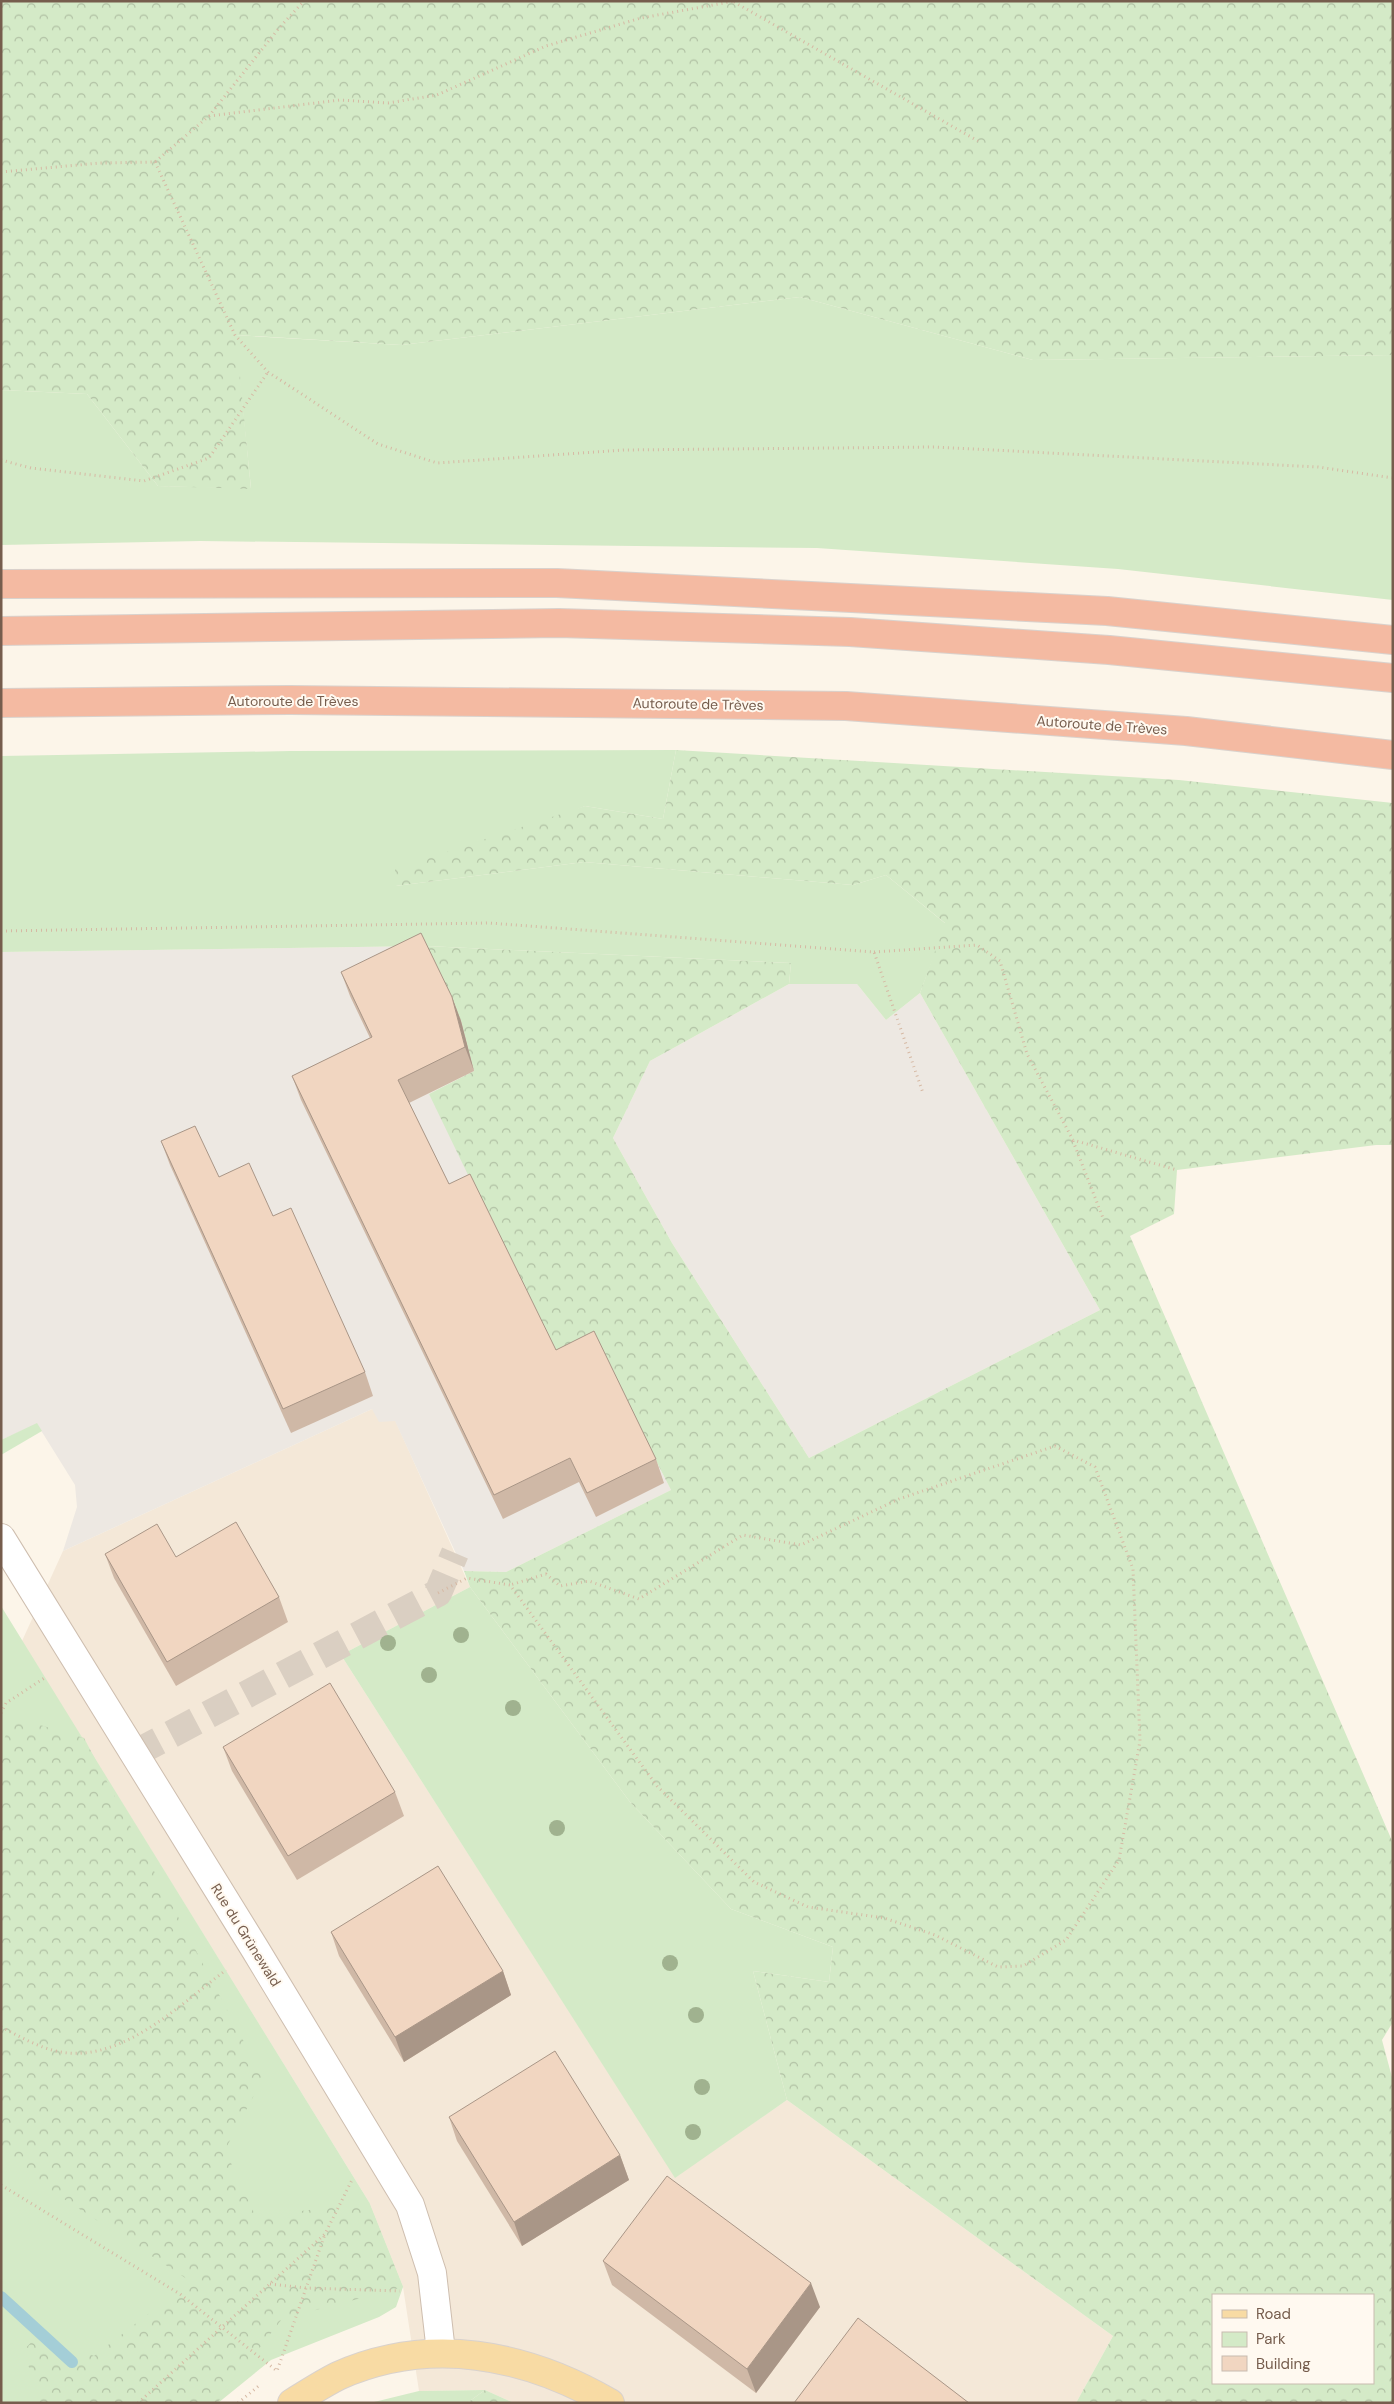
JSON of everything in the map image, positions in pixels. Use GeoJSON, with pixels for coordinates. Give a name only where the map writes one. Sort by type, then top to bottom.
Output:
{"type":"FeatureCollection","features":[{"type":"Feature","properties":{"kind":"highway"},"geometry":{"type":"LineString","coordinates":[[1,584],[558,583],[1106,610],[1393,640]]}},
{"type":"Feature","properties":{"kind":"highway"},"geometry":{"type":"LineString","coordinates":[[1,631],[559,623],[850,632],[1109,650],[1393,678]]}},
{"type":"Feature","properties":{"kind":"highway","name":"Autoroute de Trèves"},"geometry":{"type":"LineString","coordinates":[[1,703],[290,700],[846,706],[1186,731],[1393,755]]}},
{"type":"Feature","properties":{"kind":"main road"},"geometry":{"type":"LineString","coordinates":[[292,2403],[338,2376],[389,2360],[441,2352],[489,2356],[538,2368],[581,2386],[610,2403]]}},
{"type":"Feature","properties":{"kind":"street","name":"Rue du Grünewald"},"geometry":{"type":"LineString","coordinates":[[1,1538],[255,1949],[410,2205],[432,2273],[441,2352]]}},
{"type":"Feature","properties":{"kind":"path"},"geometry":{"type":"LineString","coordinates":[[1,172],[100,162],[155,162],[209,116],[279,28],[304,1]]}},
{"type":"Feature","properties":{"kind":"path"},"geometry":{"type":"LineString","coordinates":[[209,116],[340,100],[388,103],[436,95],[546,46],[640,18],[734,2],[978,141]]}},
{"type":"Feature","properties":{"kind":"path"},"geometry":{"type":"LineString","coordinates":[[155,162],[235,335],[268,372],[378,444],[437,464],[624,450],[935,447],[1318,467],[1393,478]]}},
{"type":"Feature","properties":{"kind":"path"},"geometry":{"type":"LineString","coordinates":[[1,460],[31,468],[144,481],[209,458],[268,372]]}},
{"type":"Feature","properties":{"kind":"path"},"geometry":{"type":"LineString","coordinates":[[1,931],[489,923],[874,952],[977,945],[1000,961],[1027,1054],[1072,1140],[1104,1218]]}},
{"type":"Feature","properties":{"kind":"path"},"geometry":{"type":"LineString","coordinates":[[874,952],[922,1093]]}},
{"type":"Feature","properties":{"kind":"path"},"geometry":{"type":"LineString","coordinates":[[1072,1140],[1177,1170]]}},
{"type":"Feature","properties":{"kind":"path"},"geometry":{"type":"LineString","coordinates":[[438,1593],[467,1578],[510,1585],[546,1574],[560,1586],[589,1581],[638,1599],[744,1535],[802,1545],[899,1499],[1055,1446],[1095,1467],[1133,1569],[1140,1741],[1118,1860],[1066,1940],[1023,1966],[998,1967],[934,1935],[884,1918],[808,1907],[754,1882],[657,1786],[510,1585]]}},
{"type":"Feature","properties":{"kind":"path"},"geometry":{"type":"LineString","coordinates":[[1,1713],[6,1703],[74,1658]]}},
{"type":"Feature","properties":{"kind":"path"},"geometry":{"type":"LineString","coordinates":[[1,2027],[40,2046],[67,2053],[92,2053],[119,2046],[156,2022],[255,1949]]}},
{"type":"Feature","properties":{"kind":"path"},"geometry":{"type":"LineString","coordinates":[[1,2185],[180,2294],[277,2371],[325,2234],[372,2142]]}},
{"type":"Feature","properties":{"kind":"path"},"geometry":{"type":"LineString","coordinates":[[138,2403],[325,2234]]}},
{"type":"Feature","properties":{"kind":"path"},"geometry":{"type":"LineString","coordinates":[[270,2284],[306,2288],[403,2291]]}},
{"type":"Feature","properties":{"kind":"shaded area"},"geometry":{"type":"Polygon","coordinates":[[[426,946],[461,1021],[474,1071],[429,1094],[602,1355],[671,1490],[506,1572],[464,1571],[395,1421],[379,1422],[372,1409],[63,1551],[77,1507],[75,1485],[37,1424],[1,1440],[1,952],[426,946]]]}},
{"type":"Feature","properties":{"kind":"shaded area"},"geometry":{"type":"Polygon","coordinates":[[[789,984],[857,984],[886,1020],[920,993],[1100,1310],[809,1458],[672,1243],[613,1138],[650,1061],[789,984]]]}},
{"type":"Feature","properties":{"kind":"shaded area"},"geometry":{"type":"Polygon","coordinates":[[[372,1409],[395,1420],[470,1587],[341,1655],[675,2177],[787,2100],[1113,2336],[1076,2403],[514,2403],[485,2390],[419,2391],[403,2287],[369,2202],[22,1641],[63,1551],[372,1409]]]}},
{"type":"Feature","properties":{"kind":"green space"},"geometry":{"type":"Polygon","coordinates":[[[1,1],[1393,1],[1393,355],[1033,360],[800,297],[401,345],[236,335],[251,489],[158,486],[87,394],[1,390],[1,1]]]}},
{"type":"Feature","properties":{"kind":"green space"},"geometry":{"type":"Polygon","coordinates":[[[800,297],[1033,360],[1393,355],[1393,600],[1118,569],[817,548],[200,541],[1,545],[1,390],[87,394],[158,486],[251,488],[235,335],[401,345],[800,297]]]}},
{"type":"Feature","properties":{"kind":"green space"},"geometry":{"type":"Polygon","coordinates":[[[676,750],[663,819],[585,806],[395,886],[584,862],[853,885],[886,875],[946,924],[920,993],[886,1020],[857,984],[789,984],[791,963],[426,946],[1,952],[1,756],[291,751],[676,750]]]}},
{"type":"Feature","properties":{"kind":"green space"},"geometry":{"type":"Polygon","coordinates":[[[676,750],[1179,780],[1393,803],[1393,1145],[1376,1145],[1177,1170],[1174,1214],[1130,1236],[1393,1843],[1393,2022],[1382,2040],[1393,2081],[1393,2403],[1076,2403],[1113,2336],[787,2100],[753,1971],[829,1982],[833,1947],[731,1909],[630,1802],[470,1587],[464,1571],[506,1572],[671,1490],[602,1355],[564,1374],[429,1094],[474,1071],[461,1021],[426,946],[791,963],[789,984],[650,1061],[613,1138],[672,1243],[809,1458],[1100,1310],[920,993],[945,923],[886,875],[853,885],[584,862],[395,886],[395,869],[585,806],[663,819],[676,750]]]}},
{"type":"Feature","properties":{"kind":"green space"},"geometry":{"type":"Polygon","coordinates":[[[37,1423],[42,1431],[1,1455],[1,1440],[37,1423]]]}},
{"type":"Feature","properties":{"kind":"green space"},"geometry":{"type":"Polygon","coordinates":[[[470,1587],[630,1802],[731,1909],[833,1947],[829,1982],[753,1971],[787,2100],[675,2178],[341,1655],[470,1587]]]}},
{"type":"Feature","properties":{"kind":"green space"},"geometry":{"type":"Polygon","coordinates":[[[1,1606],[369,2202],[403,2287],[396,2307],[379,2317],[271,2360],[218,2403],[1,2403],[1,1606]]]}},
{"type":"Feature","properties":{"kind":"green space"},"geometry":{"type":"Polygon","coordinates":[[[13,1717],[84,1738],[263,2078],[225,2150],[256,2217],[369,2202],[403,2287],[282,2319],[217,2403],[34,2403],[42,2396],[22,2352],[40,2333],[94,2356],[190,2281],[1,2158],[1,1747],[13,1717]]]}},
{"type":"Feature","properties":{"kind":"green space"},"geometry":{"type":"Polygon","coordinates":[[[485,2390],[467,2403],[370,2403],[419,2391],[485,2390]]]}},
{"type":"Feature","properties":{"kind":"green space"},"geometry":{"type":"Polygon","coordinates":[[[485,2390],[514,2403],[467,2403],[485,2390]]]}},
{"type":"Feature","properties":{"kind":"building"},"geometry":{"type":"Polygon","coordinates":[[[421,933],[452,997],[465,1047],[398,1080],[449,1184],[470,1174],[556,1350],[594,1331],[656,1459],[587,1493],[570,1458],[494,1495],[292,1076],[372,1037],[341,972],[421,933]]]}},
{"type":"Feature","properties":{"kind":"building"},"geometry":{"type":"Polygon","coordinates":[[[195,1126],[219,1177],[249,1163],[273,1216],[291,1208],[365,1372],[283,1409],[161,1141],[195,1126]]]}},
{"type":"Feature","properties":{"kind":"building"},"geometry":{"type":"Polygon","coordinates":[[[236,1522],[279,1597],[167,1662],[105,1554],[157,1524],[176,1557],[236,1522]]]}},
{"type":"Feature","properties":{"kind":"building"},"geometry":{"type":"Polygon","coordinates":[[[330,1683],[395,1792],[288,1856],[223,1747],[330,1683]]]}},
{"type":"Feature","properties":{"kind":"building"},"geometry":{"type":"Polygon","coordinates":[[[438,1866],[503,1971],[395,2037],[331,1932],[438,1866]]]}},
{"type":"Feature","properties":{"kind":"building"},"geometry":{"type":"Polygon","coordinates":[[[555,2051],[620,2155],[514,2222],[449,2117],[555,2051]]]}},
{"type":"Feature","properties":{"kind":"building"},"geometry":{"type":"Polygon","coordinates":[[[667,2176],[811,2283],[747,2369],[603,2261],[667,2176]]]}},
{"type":"Feature","properties":{"kind":"building"},"geometry":{"type":"Polygon","coordinates":[[[858,2318],[969,2403],[794,2403],[858,2318]]]}},
{"type":"Feature","properties":{"kind":"waterway"},"geometry":{"type":"LineString","coordinates":[[1,2297],[72,2362]]}},
{"type":"Feature","properties":{"kind":"tunnel"},"geometry":{"type":"LineString","coordinates":[[134,1754],[438,1593],[455,1553]]}}]}
